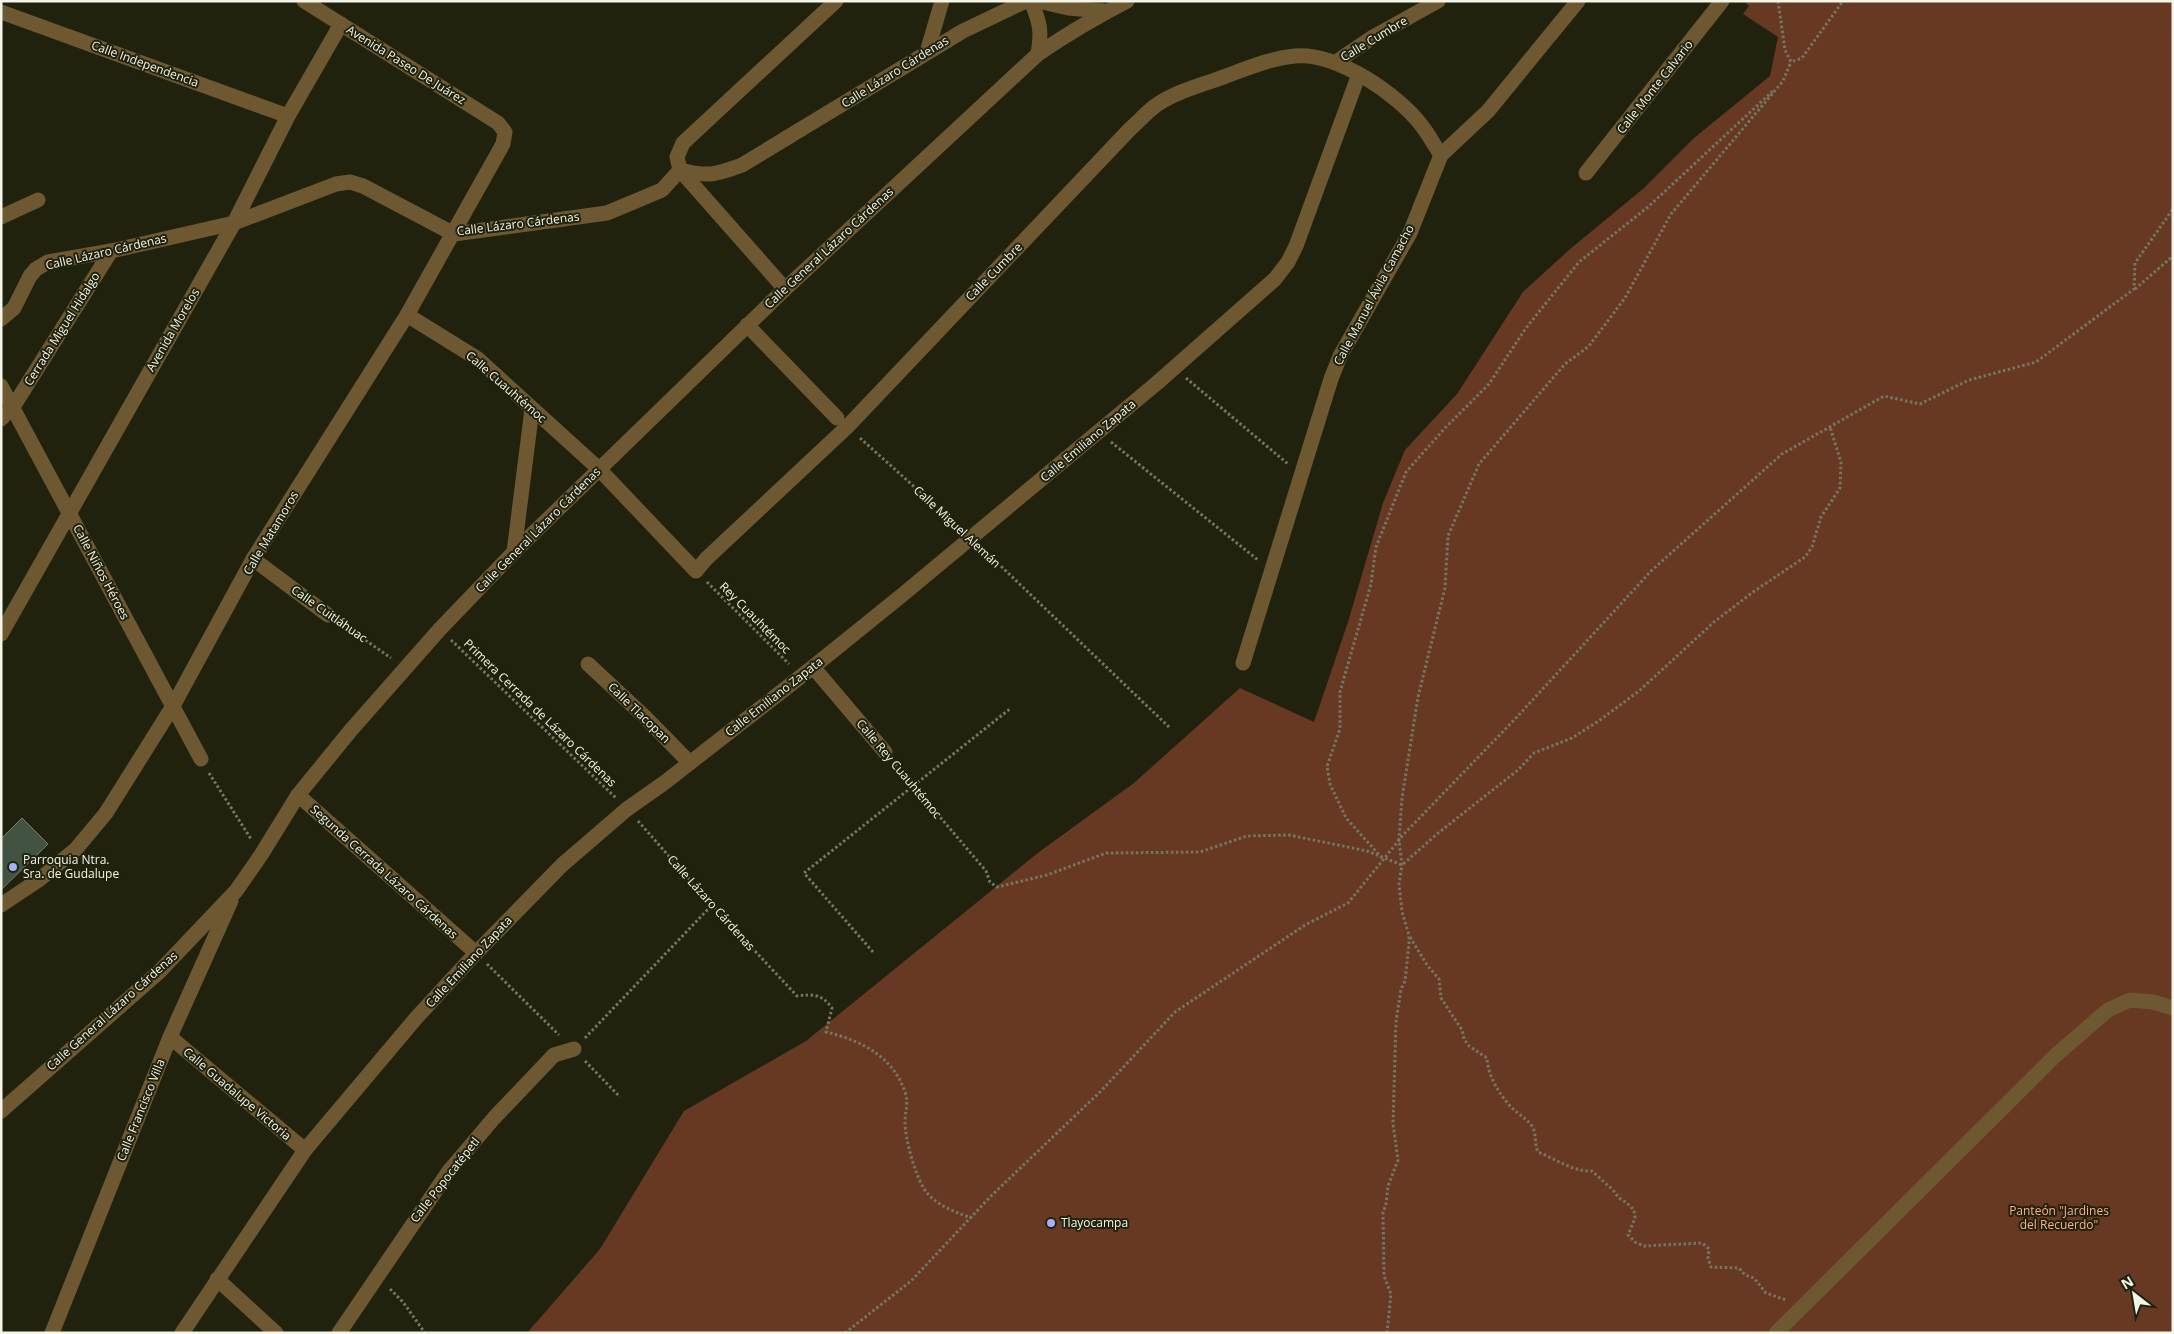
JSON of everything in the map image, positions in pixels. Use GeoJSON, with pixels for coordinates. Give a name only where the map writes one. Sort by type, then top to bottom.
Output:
{"type":"FeatureCollection","features":[{"type":"Feature","properties":{"kind":"street","name":"Avenida Paseo De Juárez"},"geometry":{"type":"LineString","coordinates":[[304,1],[498,122],[506,132]]}},
{"type":"Feature","properties":{"kind":"street"},"geometry":{"type":"LineString","coordinates":[[785,289],[680,170],[678,157],[683,143],[836,1]]}},
{"type":"Feature","properties":{"kind":"street"},"geometry":{"type":"LineString","coordinates":[[927,52],[942,1]]}},
{"type":"Feature","properties":{"kind":"street","name":"Calle Lázaro Cárdenas"},"geometry":{"type":"LineString","coordinates":[[1,319],[14,308],[36,269],[48,262],[111,251],[234,223],[336,184],[350,182],[363,186],[454,234],[607,213],[662,190],[680,170],[700,175],[712,175],[742,165],[980,21],[1026,1]]}},
{"type":"Feature","properties":{"kind":"street"},"geometry":{"type":"LineString","coordinates":[[1031,1],[1040,25],[1041,34],[1038,54]]}},
{"type":"Feature","properties":{"kind":"street"},"geometry":{"type":"LineString","coordinates":[[1038,1],[1068,8],[1104,11]]}},
{"type":"Feature","properties":{"kind":"street","name":"Calle General Lázaro Cárdenas"},"geometry":{"type":"LineString","coordinates":[[1,1111],[159,972],[236,891],[261,855],[298,794],[350,730],[440,629],[514,552],[747,325],[1038,54],[1104,11],[1127,1]]}},
{"type":"Feature","properties":{"kind":"street","name":"Calle Cumbre"},"geometry":{"type":"LineString","coordinates":[[1336,62],[1374,37],[1438,1]]}},
{"type":"Feature","properties":{"kind":"street","name":"Calle Manuel Ávila Camacho"},"geometry":{"type":"LineString","coordinates":[[1243,663],[1340,356],[1410,233],[1441,154],[1488,111],[1578,1]]}},
{"type":"Feature","properties":{"kind":"street","name":"Calle Monte Calvario"},"geometry":{"type":"LineString","coordinates":[[1586,173],[1722,1]]}},
{"type":"Feature","properties":{"kind":"street","name":"Calle Independencia"},"geometry":{"type":"LineString","coordinates":[[1,12],[288,116]]}},
{"type":"Feature","properties":{"kind":"street","name":"Avenida Morelos"},"geometry":{"type":"LineString","coordinates":[[1,634],[234,223],[288,116],[341,24]]}},
{"type":"Feature","properties":{"kind":"street","name":"Calle Cumbre"},"geometry":{"type":"LineString","coordinates":[[696,571],[706,558],[1130,129],[1156,106],[1182,92],[1272,60],[1296,55],[1317,56],[1336,62],[1389,95],[1421,124],[1441,154]]}},
{"type":"Feature","properties":{"kind":"street","name":"Calle Emiliano Zapata"},"geometry":{"type":"LineString","coordinates":[[182,1333],[305,1150],[417,1017],[562,865],[627,809],[690,763],[807,672],[971,538],[1099,432],[1275,279],[1288,262],[1296,246],[1358,74]]}},
{"type":"Feature","properties":{"kind":"street","name":"Calle Matamoros"},"geometry":{"type":"LineString","coordinates":[[1,905],[40,878],[76,849],[106,813],[173,706],[253,559],[406,315],[454,234],[503,144],[506,132]]}},
{"type":"Feature","properties":{"kind":"street"},"geometry":{"type":"LineString","coordinates":[[1,217],[38,200]]}},
{"type":"Feature","properties":{"kind":"street","name":"Cerrada Miguel Hidalgo"},"geometry":{"type":"LineString","coordinates":[[1,419],[13,407],[111,251]]}},
{"type":"Feature","properties":{"kind":"street","name":"Calle Cuauhtémoc"},"geometry":{"type":"LineString","coordinates":[[406,315],[478,359],[599,469]]}},
{"type":"Feature","properties":{"kind":"street"},"geometry":{"type":"LineString","coordinates":[[747,325],[842,422]]}},
{"type":"Feature","properties":{"kind":"street","name":"Calle Niños Héroes"},"geometry":{"type":"LineString","coordinates":[[1,386],[201,759]]}},
{"type":"Feature","properties":{"kind":"street"},"geometry":{"type":"LineString","coordinates":[[514,552],[532,409]]}},
{"type":"Feature","properties":{"kind":"street"},"geometry":{"type":"LineString","coordinates":[[599,469],[696,571]]}},
{"type":"Feature","properties":{"kind":"street","name":"Calle Cuitláhuac"},"geometry":{"type":"LineString","coordinates":[[253,559],[328,615]]}},
{"type":"Feature","properties":{"kind":"street","name":"Calle Tlacopan"},"geometry":{"type":"LineString","coordinates":[[588,664],[645,717],[690,763]]}},
{"type":"Feature","properties":{"kind":"street","name":"Calle Rey Cuauhtémoc"},"geometry":{"type":"LineString","coordinates":[[807,672],[884,752]]}},
{"type":"Feature","properties":{"kind":"street","name":"Segunda Cerrada Lázaro Cárdenas"},"geometry":{"type":"LineString","coordinates":[[298,794],[476,953]]}},
{"type":"Feature","properties":{"kind":"street","name":"Calle Francisco Villa"},"geometry":{"type":"LineString","coordinates":[[52,1333],[170,1037],[236,891]]}},
{"type":"Feature","properties":{"kind":"street"},"geometry":{"type":"LineString","coordinates":[[1776,1333],[2056,1056],[2108,1010],[2130,1000],[2153,1002],[2173,1008]]}},
{"type":"Feature","properties":{"kind":"street","name":"Calle Guadalupe Victoria"},"geometry":{"type":"LineString","coordinates":[[170,1037],[305,1150]]}},
{"type":"Feature","properties":{"kind":"street","name":"Calle Popocatépetl"},"geometry":{"type":"LineString","coordinates":[[338,1333],[449,1171],[494,1118],[554,1055],[574,1049]]}},
{"type":"Feature","properties":{"kind":"street"},"geometry":{"type":"LineString","coordinates":[[217,1279],[276,1333]]}},
{"type":"Feature","properties":{"kind":"path"},"geometry":{"type":"LineString","coordinates":[[1778,1],[1785,50],[1791,62]]}},
{"type":"Feature","properties":{"kind":"path"},"geometry":{"type":"LineString","coordinates":[[1798,1311],[1785,1300],[1766,1293],[1754,1278],[1745,1275],[1739,1268],[1710,1267],[1708,1258],[1710,1249],[1702,1243],[1644,1246],[1635,1242],[1628,1235],[1635,1218],[1634,1210],[1619,1198],[1613,1190],[1592,1171],[1582,1172],[1538,1152],[1534,1144],[1536,1135],[1532,1126],[1511,1107],[1490,1076],[1487,1058],[1469,1046],[1464,1039],[1462,1030],[1441,998],[1439,979],[1427,965],[1409,935],[1402,912],[1400,893],[1402,866],[1399,840],[1402,798],[1418,697],[1445,588],[1448,536],[1479,464],[1565,364],[1589,346],[1625,298],[1671,214],[1783,82],[1791,62],[1802,58],[1843,1]]}},
{"type":"Feature","properties":{"kind":"path"},"geometry":{"type":"LineString","coordinates":[[1402,866],[1383,859],[1346,818],[1330,784],[1327,766],[1340,729],[1340,692],[1371,584],[1376,547],[1406,472],[1445,428],[1489,384],[1526,328],[1579,262],[1648,207],[1783,82]]}},
{"type":"Feature","properties":{"kind":"path"},"geometry":{"type":"LineString","coordinates":[[2134,289],[2135,263],[2173,209]]}},
{"type":"Feature","properties":{"kind":"path"},"geometry":{"type":"LineString","coordinates":[[845,1333],[911,1281],[971,1218],[1100,1092],[1175,1012],[1305,925],[1348,903],[1399,840],[1516,718],[1652,570],[1782,454],[1884,396],[1920,404],[1969,380],[2036,362],[2134,289],[2173,256]]}},
{"type":"Feature","properties":{"kind":"path"},"geometry":{"type":"LineString","coordinates":[[1174,368],[1301,475]]}},
{"type":"Feature","properties":{"kind":"path","name":"Calle Miguel Alemán"},"geometry":{"type":"LineString","coordinates":[[842,422],[971,538],[1169,727]]}},
{"type":"Feature","properties":{"kind":"path"},"geometry":{"type":"LineString","coordinates":[[1402,866],[1437,834],[1518,770],[1534,752],[1572,738],[1600,720],[1640,691],[1714,622],[1753,592],[1805,557],[1812,547],[1821,517],[1840,488],[1841,462],[1830,427]]}},
{"type":"Feature","properties":{"kind":"path"},"geometry":{"type":"LineString","coordinates":[[1099,432],[1272,571]]}},
{"type":"Feature","properties":{"kind":"path","name":"Rey Cuauhtémoc"},"geometry":{"type":"LineString","coordinates":[[696,571],[807,672]]}},
{"type":"Feature","properties":{"kind":"path","name":"Calle Cuitláhuac"},"geometry":{"type":"LineString","coordinates":[[328,615],[406,668]]}},
{"type":"Feature","properties":{"kind":"path","name":"Primera Cerrada de Lázaro Cárdenas"},"geometry":{"type":"LineString","coordinates":[[440,629],[627,809]]}},
{"type":"Feature","properties":{"kind":"path"},"geometry":{"type":"LineString","coordinates":[[873,952],[804,873],[914,788],[1011,708]]}},
{"type":"Feature","properties":{"kind":"path","name":"Calle Rey Cuauhtémoc"},"geometry":{"type":"LineString","coordinates":[[884,752],[986,871],[990,882],[997,886],[1047,875],[1106,853],[1200,852],[1247,836],[1289,835],[1367,851],[1383,859]]}},
{"type":"Feature","properties":{"kind":"path"},"geometry":{"type":"LineString","coordinates":[[201,759],[261,855]]}},
{"type":"Feature","properties":{"kind":"path","name":"Calle Lázaro Cárdenas"},"geometry":{"type":"LineString","coordinates":[[627,809],[712,905],[797,996],[812,994],[825,999],[832,1008],[826,1032],[849,1038],[886,1059],[905,1091],[908,1105],[905,1122],[913,1164],[927,1193],[949,1210],[971,1218]]}},
{"type":"Feature","properties":{"kind":"path"},"geometry":{"type":"LineString","coordinates":[[574,1049],[712,905]]}},
{"type":"Feature","properties":{"kind":"path"},"geometry":{"type":"LineString","coordinates":[[1387,1333],[1391,1294],[1384,1276],[1383,1213],[1388,1186],[1398,1160],[1393,1124],[1396,1020],[1401,989],[1405,981],[1409,935]]}},
{"type":"Feature","properties":{"kind":"path"},"geometry":{"type":"LineString","coordinates":[[476,953],[620,1096]]}},
{"type":"Feature","properties":{"kind":"path"},"geometry":{"type":"LineString","coordinates":[[377,1276],[403,1302],[425,1333]]}},
{"type":"Feature","properties":{"kind":"green space","name":"Panteón \"Jardines del Recuerdo\""},"geometry":{"type":"Polygon","coordinates":[[[1744,1],[2173,1],[2173,1333],[527,1333],[600,1249],[684,1111],[806,1041],[1039,852],[1134,783],[1240,688],[1314,722],[1348,622],[1383,503],[1405,450],[1457,394],[1523,292],[1569,250],[1644,188],[1694,138],[1770,76],[1778,37],[1743,14],[1749,6],[1744,1]]]}},
{"type":"Feature","properties":{"kind":"building","name":"Parroquia Ntra. Sra. de Gudalupe"},"geometry":{"type":"Polygon","coordinates":[[[22,818],[48,844],[1,890],[1,839],[22,818]]]}},
{"type":"Feature","properties":{"kind":"place","name":"Parroquia Ntra. Sra. de Gudalupe"},"geometry":{"type":"Point","coordinates":[13,867]}},
{"type":"Feature","properties":{"kind":"place","name":"Tlayocampa"},"geometry":{"type":"Point","coordinates":[1051,1223]}}]}
